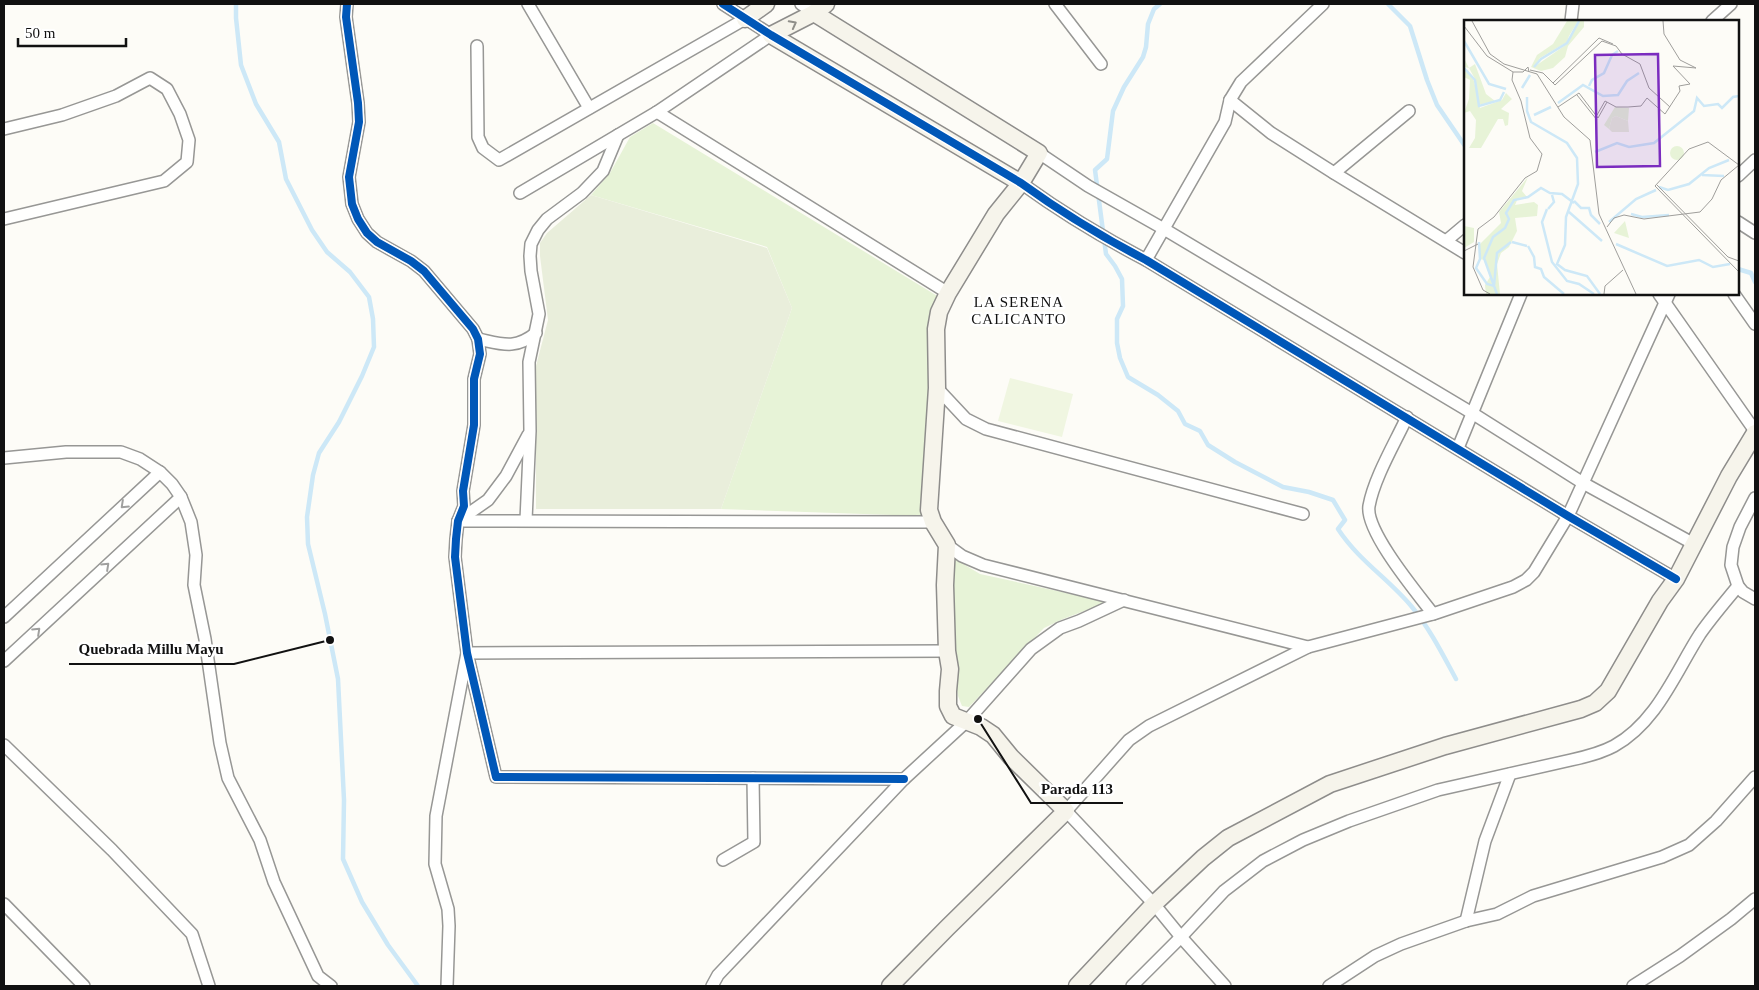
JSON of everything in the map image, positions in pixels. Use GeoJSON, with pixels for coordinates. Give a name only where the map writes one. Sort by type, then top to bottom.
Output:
{"type":"FeatureCollection","features":[{"type":"Feature","properties":{"kind":"street"},"geometry":{"type":"LineString","coordinates":[[347,4],[346,17],[359,122],[348,177],[352,204],[358,219],[367,232],[377,242],[411,261],[424,271],[473,329],[478,339],[480,354],[473,386],[474,425],[463,491],[464,506],[458,521],[456,557],[467,653],[496,778],[904,779]]}},
{"type":"Feature","properties":{"kind":"street"},"geometry":{"type":"LineString","coordinates":[[528,4],[589,108]]}},
{"type":"Feature","properties":{"kind":"street"},"geometry":{"type":"LineString","coordinates":[[723,4],[771,36],[1022,183],[1095,233],[1146,260],[1568,516],[1676,579]]}},
{"type":"Feature","properties":{"kind":"street"},"geometry":{"type":"LineString","coordinates":[[478,46],[478,137],[483,148],[499,160],[745,19],[766,4]]}},
{"type":"Feature","properties":{"kind":"street"},"geometry":{"type":"LineString","coordinates":[[1146,260],[1225,122],[1230,100],[1241,82],[1322,4]]}},
{"type":"Feature","properties":{"kind":"street"},"geometry":{"type":"LineString","coordinates":[[1571,20],[1573,4]]}},
{"type":"Feature","properties":{"kind":"street"},"geometry":{"type":"LineString","coordinates":[[1713,20],[1731,4]]}},
{"type":"Feature","properties":{"kind":"street"},"geometry":{"type":"LineString","coordinates":[[1060,6],[1102,64]]}},
{"type":"Feature","properties":{"kind":"street"},"geometry":{"type":"LineString","coordinates":[[520,193],[657,112],[813,7],[1088,186],[1164,229],[1472,413],[1583,484],[1694,544]]}},
{"type":"Feature","properties":{"kind":"street"},"geometry":{"type":"LineString","coordinates":[[4,129],[116,96],[150,78],[167,90],[180,114],[190,140],[187,162],[164,181],[4,219]]}},
{"type":"Feature","properties":{"kind":"street"},"geometry":{"type":"LineString","coordinates":[[1230,100],[1271,133],[1334,174],[1464,252]]}},
{"type":"Feature","properties":{"kind":"street"},"geometry":{"type":"LineString","coordinates":[[1334,174],[1409,111]]}},
{"type":"Feature","properties":{"kind":"street"},"geometry":{"type":"LineString","coordinates":[[657,112],[948,293]]}},
{"type":"Feature","properties":{"kind":"street"},"geometry":{"type":"LineString","coordinates":[[526,520],[530,431],[529,362],[539,314],[531,270],[531,244],[538,230],[547,220],[582,193],[603,171],[618,135]]}},
{"type":"Feature","properties":{"kind":"street"},"geometry":{"type":"LineString","coordinates":[[1039,153],[1022,183],[996,214],[948,293],[939,312],[936,329],[937,388],[929,510],[933,522],[947,545],[962,556],[983,565],[1308,647]]}},
{"type":"Feature","properties":{"kind":"street"},"geometry":{"type":"LineString","coordinates":[[1739,175],[1755,160]]}},
{"type":"Feature","properties":{"kind":"street"},"geometry":{"type":"LineString","coordinates":[[1739,223],[1755,233]]}},
{"type":"Feature","properties":{"kind":"street"},"geometry":{"type":"LineString","coordinates":[[1446,241],[1464,226]]}},
{"type":"Feature","properties":{"kind":"street"},"geometry":{"type":"LineString","coordinates":[[1458,448],[1520,295]]}},
{"type":"Feature","properties":{"kind":"street"},"geometry":{"type":"LineString","coordinates":[[1735,295],[1755,324]]}},
{"type":"Feature","properties":{"kind":"street"},"geometry":{"type":"LineString","coordinates":[[1077,986],[1154,904],[1203,858],[1228,838],[1330,784],[1445,746],[1581,709],[1595,703],[1608,691],[1660,601],[1676,579],[1729,476],[1755,432],[1664,297]]}},
{"type":"Feature","properties":{"kind":"street"},"geometry":{"type":"LineString","coordinates":[[890,986],[1066,811],[1138,732],[1308,647],[1433,614],[1513,587],[1526,580],[1534,572],[1568,516],[1664,297]]}},
{"type":"Feature","properties":{"kind":"street"},"geometry":{"type":"LineString","coordinates":[[478,339],[505,344],[517,344],[526,341],[536,333]]}},
{"type":"Feature","properties":{"kind":"street"},"geometry":{"type":"LineString","coordinates":[[937,388],[966,419],[986,430],[1303,514]]}},
{"type":"Feature","properties":{"kind":"street"},"geometry":{"type":"LineString","coordinates":[[1407,417],[1380,474],[1369,507],[1370,521],[1390,558],[1433,614]]}},
{"type":"Feature","properties":{"kind":"street"},"geometry":{"type":"LineString","coordinates":[[458,521],[488,500],[506,476],[530,431]]}},
{"type":"Feature","properties":{"kind":"street"},"geometry":{"type":"LineString","coordinates":[[4,458],[66,452],[120,452],[140,459],[160,472],[181,497],[191,522],[196,555],[194,585],[205,639],[220,743],[228,778],[260,840],[274,882],[318,976],[331,986]]}},
{"type":"Feature","properties":{"kind":"street"},"geometry":{"type":"LineString","coordinates":[[4,617],[160,472]]}},
{"type":"Feature","properties":{"kind":"street"},"geometry":{"type":"LineString","coordinates":[[4,662],[181,497]]}},
{"type":"Feature","properties":{"kind":"street"},"geometry":{"type":"LineString","coordinates":[[1755,498],[1740,527],[1733,548],[1731,564],[1738,586],[1743,592],[1755,599]]}},
{"type":"Feature","properties":{"kind":"street"},"geometry":{"type":"LineString","coordinates":[[458,521],[933,522]]}},
{"type":"Feature","properties":{"kind":"street"},"geometry":{"type":"LineString","coordinates":[[947,545],[945,585],[947,651],[950,669],[948,706],[954,716],[981,727],[993,735],[1011,757],[1066,811],[1154,904],[1225,986]]}},
{"type":"Feature","properties":{"kind":"street"},"geometry":{"type":"LineString","coordinates":[[1132,986],[1224,891],[1263,861],[1303,840],[1349,821],[1438,790],[1590,755],[1614,746],[1630,734],[1648,716],[1670,686],[1700,634],[1738,586]]}},
{"type":"Feature","properties":{"kind":"street"},"geometry":{"type":"LineString","coordinates":[[712,986],[718,975],[904,779],[967,721],[1031,650],[1048,635],[1060,628],[1124,600]]}},
{"type":"Feature","properties":{"kind":"street"},"geometry":{"type":"LineString","coordinates":[[467,653],[947,651]]}},
{"type":"Feature","properties":{"kind":"street"},"geometry":{"type":"LineString","coordinates":[[447,986],[448,909],[435,864],[436,825],[467,653]]}},
{"type":"Feature","properties":{"kind":"street"},"geometry":{"type":"LineString","coordinates":[[4,745],[112,850],[192,934],[209,986]]}},
{"type":"Feature","properties":{"kind":"street"},"geometry":{"type":"LineString","coordinates":[[1466,921],[1485,841],[1510,774]]}},
{"type":"Feature","properties":{"kind":"street"},"geometry":{"type":"LineString","coordinates":[[1329,986],[1375,956],[1401,944],[1466,921],[1497,914],[1533,896],[1662,857],[1689,845],[1716,821],[1755,777]]}},
{"type":"Feature","properties":{"kind":"street"},"geometry":{"type":"LineString","coordinates":[[723,860],[754,842],[753,778]]}},
{"type":"Feature","properties":{"kind":"street"},"geometry":{"type":"LineString","coordinates":[[1632,986],[1680,956],[1755,899]]}},
{"type":"Feature","properties":{"kind":"street"},"geometry":{"type":"LineString","coordinates":[[4,904],[84,986]]}},
{"type":"Feature","properties":{"kind":"green space"},"geometry":{"type":"Polygon","coordinates":[[[653,123],[939,297],[929,321],[928,330],[929,415],[922,516],[721,509],[792,308],[767,247],[591,195],[610,173],[630,137],[653,123]]]}},
{"type":"Feature","properties":{"kind":"green space"},"geometry":{"type":"Polygon","coordinates":[[[591,195],[767,248],[792,308],[721,509],[536,509],[536,366],[548,320],[540,243],[547,233],[591,195]]]}},
{"type":"Feature","properties":{"kind":"green space"},"geometry":{"type":"Polygon","coordinates":[[[1010,378],[1073,394],[1062,437],[998,421],[1010,378]]]}},
{"type":"Feature","properties":{"kind":"green space"},"geometry":{"type":"Polygon","coordinates":[[[955,559],[980,574],[1108,602],[1044,628],[969,707],[962,706],[956,685],[952,599],[955,559]]]}},
{"type":"Feature","properties":{"kind":"waterway"},"geometry":{"type":"LineString","coordinates":[[236,4],[241,65],[256,104],[279,142],[286,179],[312,230],[327,252],[350,272],[369,297],[373,319],[374,347],[339,422],[319,453],[313,475],[307,517],[308,544],[338,679],[344,800],[343,859],[362,902],[388,945],[418,986]]}},
{"type":"Feature","properties":{"kind":"waterway"},"geometry":{"type":"LineString","coordinates":[[1160,4],[1154,9],[1148,24],[1143,57],[1124,87],[1113,111],[1107,159],[1095,170],[1106,254],[1122,279],[1123,306],[1117,319],[1117,343],[1120,358],[1128,377],[1158,395],[1178,411],[1185,424],[1200,431],[1208,445],[1235,462],[1283,487],[1309,492],[1333,500],[1345,520],[1338,529],[1355,551],[1419,615],[1456,679]]}},
{"type":"Feature","properties":{"kind":"waterway"},"geometry":{"type":"LineString","coordinates":[[1388,4],[1410,26],[1437,105],[1464,145]]}},
{"type":"Feature","properties":{"kind":"waterway"},"geometry":{"type":"LineString","coordinates":[[1739,269],[1751,273],[1755,282]]}},
{"type":"Feature","properties":{"kind":"cycle path"},"geometry":{"type":"LineString","coordinates":[[347,4],[346,17],[359,122],[349,177],[352,204],[358,219],[367,233],[377,242],[411,261],[424,271],[473,329],[478,339],[480,354],[474,379],[474,425],[463,491],[464,506],[458,521],[455,557],[467,653],[496,777],[904,779]]}},
{"type":"Feature","properties":{"kind":"cycle path"},"geometry":{"type":"LineString","coordinates":[[723,4],[771,35],[1021,183],[1082,224],[1146,260],[1568,516],[1676,579]]}},
{"type":"Feature","properties":{"kind":"place","name":"Quebrada Millu Mayu"},"geometry":{"type":"Point","coordinates":[330,640]}},
{"type":"Feature","properties":{"kind":"place","name":"Parada 113"},"geometry":{"type":"Point","coordinates":[978,719]}},
{"type":"Feature","properties":{"kind":"district","name":"LA SERENA CALICANTO"},"geometry":{"type":"Point","coordinates":[1019,310]}}]}
